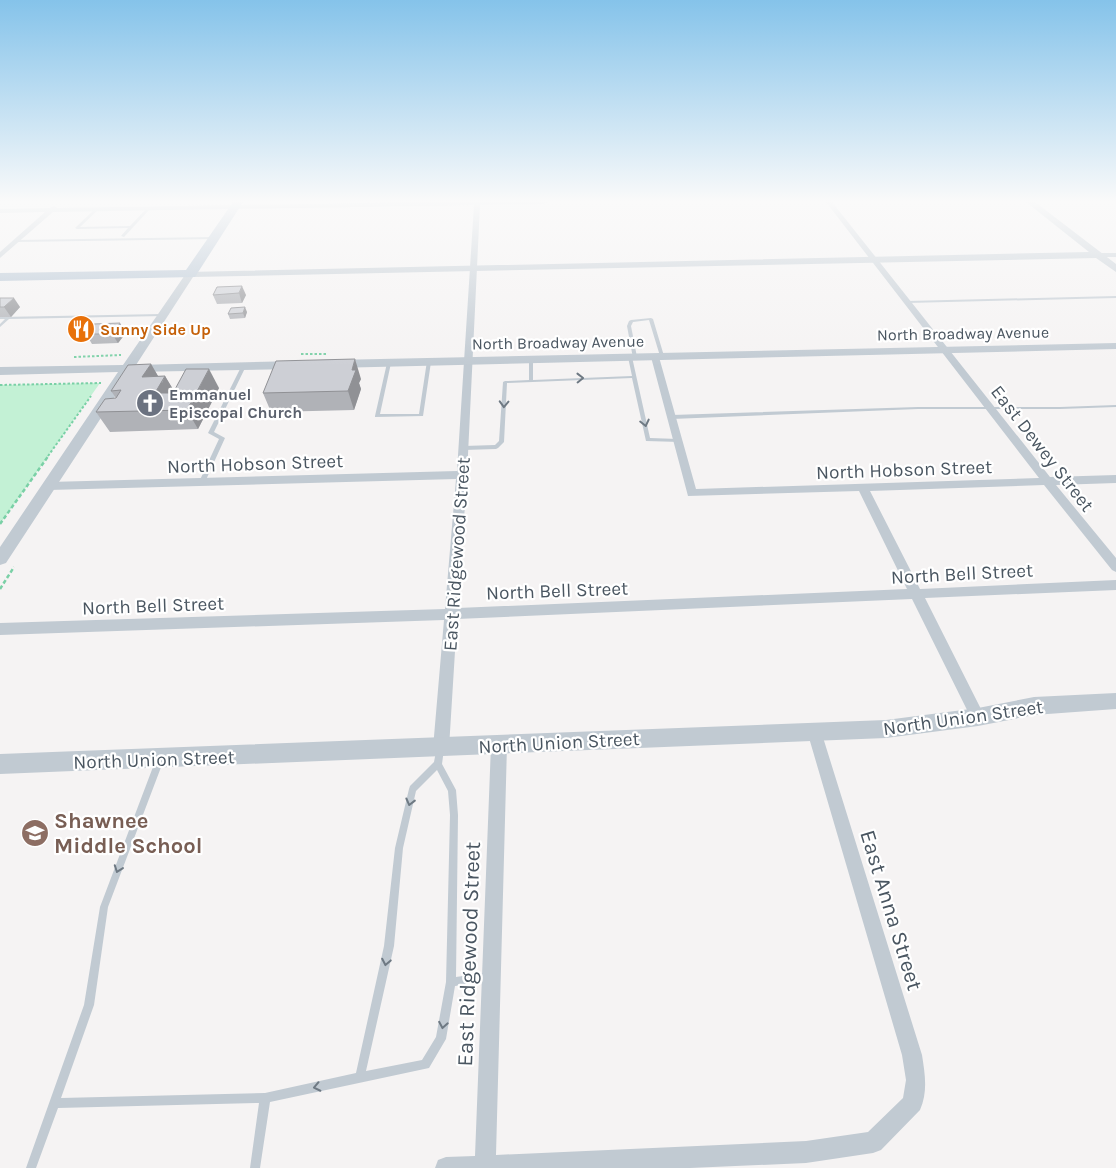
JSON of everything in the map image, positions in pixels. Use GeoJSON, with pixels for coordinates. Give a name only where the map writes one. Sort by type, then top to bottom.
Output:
{"type":"FeatureCollection","features":[{"type":"Feature","properties":{"kind":"main road"},"geometry":{"type":"LineString","coordinates":[[0,277],[190,274],[202,257]]}},
{"type":"Feature","properties":{"kind":"street","name":"East Ridgewood Street"},"geometry":{"type":"LineString","coordinates":[[439,756],[452,614],[475,257]]}},
{"type":"Feature","properties":{"kind":"street","name":"East Dewey Street"},"geometry":{"type":"LineString","coordinates":[[871,257],[1046,481],[1116,567]]}},
{"type":"Feature","properties":{"kind":"street"},"geometry":{"type":"LineString","coordinates":[[0,560],[190,274],[1031,257]]}},
{"type":"Feature","properties":{"kind":"street"},"geometry":{"type":"LineString","coordinates":[[1100,257],[1116,269]]}},
{"type":"Feature","properties":{"kind":"street","name":"North Broadway Avenue"},"geometry":{"type":"LineString","coordinates":[[0,371],[1116,346]]}},
{"type":"Feature","properties":{"kind":"street"},"geometry":{"type":"LineString","coordinates":[[659,356],[678,441]]}},
{"type":"Feature","properties":{"kind":"street","name":"North Hobson Street"},"geometry":{"type":"LineString","coordinates":[[678,441],[692,493],[1116,479]]}},
{"type":"Feature","properties":{"kind":"street","name":"North Hobson Street"},"geometry":{"type":"LineString","coordinates":[[49,486],[462,475]]}},
{"type":"Feature","properties":{"kind":"street"},"geometry":{"type":"LineString","coordinates":[[862,488],[978,717]]}},
{"type":"Feature","properties":{"kind":"street","name":"North Bell Street"},"geometry":{"type":"LineString","coordinates":[[0,629],[452,614],[1116,585]]}},
{"type":"Feature","properties":{"kind":"street","name":"North Union Street"},"geometry":{"type":"LineString","coordinates":[[0,764],[160,758],[439,756],[499,745],[886,729],[978,717],[1034,706],[1116,701]]}},
{"type":"Feature","properties":{"kind":"street","name":"East Anna Street"},"geometry":{"type":"LineString","coordinates":[[485,1166],[806,1152],[873,1142],[914,1103],[916,1080],[912,1055],[814,731]]}},
{"type":"Feature","properties":{"kind":"street","name":"East Ridgewood Street"},"geometry":{"type":"LineString","coordinates":[[485,1166],[499,745]]}},
{"type":"Feature","properties":{"kind":"street"},"geometry":{"type":"LineString","coordinates":[[446,1168],[485,1166]]}},
{"type":"Feature","properties":{"kind":"lane"},"geometry":{"type":"LineString","coordinates":[[907,302],[1116,297]]}},
{"type":"Feature","properties":{"kind":"lane"},"geometry":{"type":"LineString","coordinates":[[0,318],[162,315]]}},
{"type":"Feature","properties":{"kind":"lane"},"geometry":{"type":"LineString","coordinates":[[0,326],[8,318]]}},
{"type":"Feature","properties":{"kind":"lane"},"geometry":{"type":"LineString","coordinates":[[659,356],[651,319],[631,321],[629,326],[634,377],[648,440],[678,441]]}},
{"type":"Feature","properties":{"kind":"lane"},"geometry":{"type":"LineString","coordinates":[[531,359],[532,380]]}},
{"type":"Feature","properties":{"kind":"lane"},"geometry":{"type":"LineString","coordinates":[[389,362],[377,416],[421,415],[429,362]]}},
{"type":"Feature","properties":{"kind":"lane"},"geometry":{"type":"LineString","coordinates":[[202,482],[222,438],[211,433],[244,366]]}},
{"type":"Feature","properties":{"kind":"lane"},"geometry":{"type":"LineString","coordinates":[[464,448],[496,447],[502,441],[504,382],[634,377]]}},
{"type":"Feature","properties":{"kind":"lane"},"geometry":{"type":"LineString","coordinates":[[672,417],[918,408],[990,409],[1116,406]]}},
{"type":"Feature","properties":{"kind":"lane"},"geometry":{"type":"LineString","coordinates":[[54,1103],[265,1098],[425,1064],[441,1039],[451,982],[454,815],[452,790],[439,756],[413,788],[399,848],[389,946],[360,1077]]}},
{"type":"Feature","properties":{"kind":"lane"},"geometry":{"type":"LineString","coordinates":[[31,1168],[89,1005],[104,907],[160,758]]}},
{"type":"Feature","properties":{"kind":"lane"},"geometry":{"type":"LineString","coordinates":[[451,982],[491,977]]}},
{"type":"Feature","properties":{"kind":"lane"},"geometry":{"type":"LineString","coordinates":[[255,1168],[265,1098]]}},
{"type":"Feature","properties":{"kind":"path"},"geometry":{"type":"LineString","coordinates":[[0,524],[112,369]]}},
{"type":"Feature","properties":{"kind":"green space"},"geometry":{"type":"Polygon","coordinates":[[[100,383],[0,524],[0,385],[100,383]]]}},
{"type":"Feature","properties":{"kind":"building"},"geometry":{"type":"Polygon","coordinates":[[[242,286],[239,293],[213,295],[217,287],[242,286]]]}},
{"type":"Feature","properties":{"kind":"building"},"geometry":{"type":"Polygon","coordinates":[[[0,298],[14,298],[4,307],[0,307],[0,298]]]}},
{"type":"Feature","properties":{"kind":"building"},"geometry":{"type":"Polygon","coordinates":[[[245,307],[243,313],[228,314],[231,308],[245,307]]]}},
{"type":"Feature","properties":{"kind":"building"},"geometry":{"type":"Polygon","coordinates":[[[120,323],[112,334],[86,334],[94,324],[120,323]]]}},
{"type":"Feature","properties":{"kind":"building"},"geometry":{"type":"Polygon","coordinates":[[[355,359],[352,370],[356,370],[348,391],[263,393],[276,361],[355,359]]]}},
{"type":"Feature","properties":{"kind":"building"},"geometry":{"type":"Polygon","coordinates":[[[151,364],[142,377],[165,376],[155,393],[173,393],[186,369],[209,369],[187,410],[96,412],[105,399],[116,398],[121,390],[111,391],[128,365],[151,364]]]}},
{"type":"Feature","properties":{"kind":"place","name":"Sunny Side Up"},"geometry":{"type":"Point","coordinates":[81,329]}},
{"type":"Feature","properties":{"kind":"place","name":"Emmanuel Episcopal Church"},"geometry":{"type":"Point","coordinates":[150,403]}},
{"type":"Feature","properties":{"kind":"place","name":"Shawnee Middle School"},"geometry":{"type":"Point","coordinates":[35,833]}}]}
